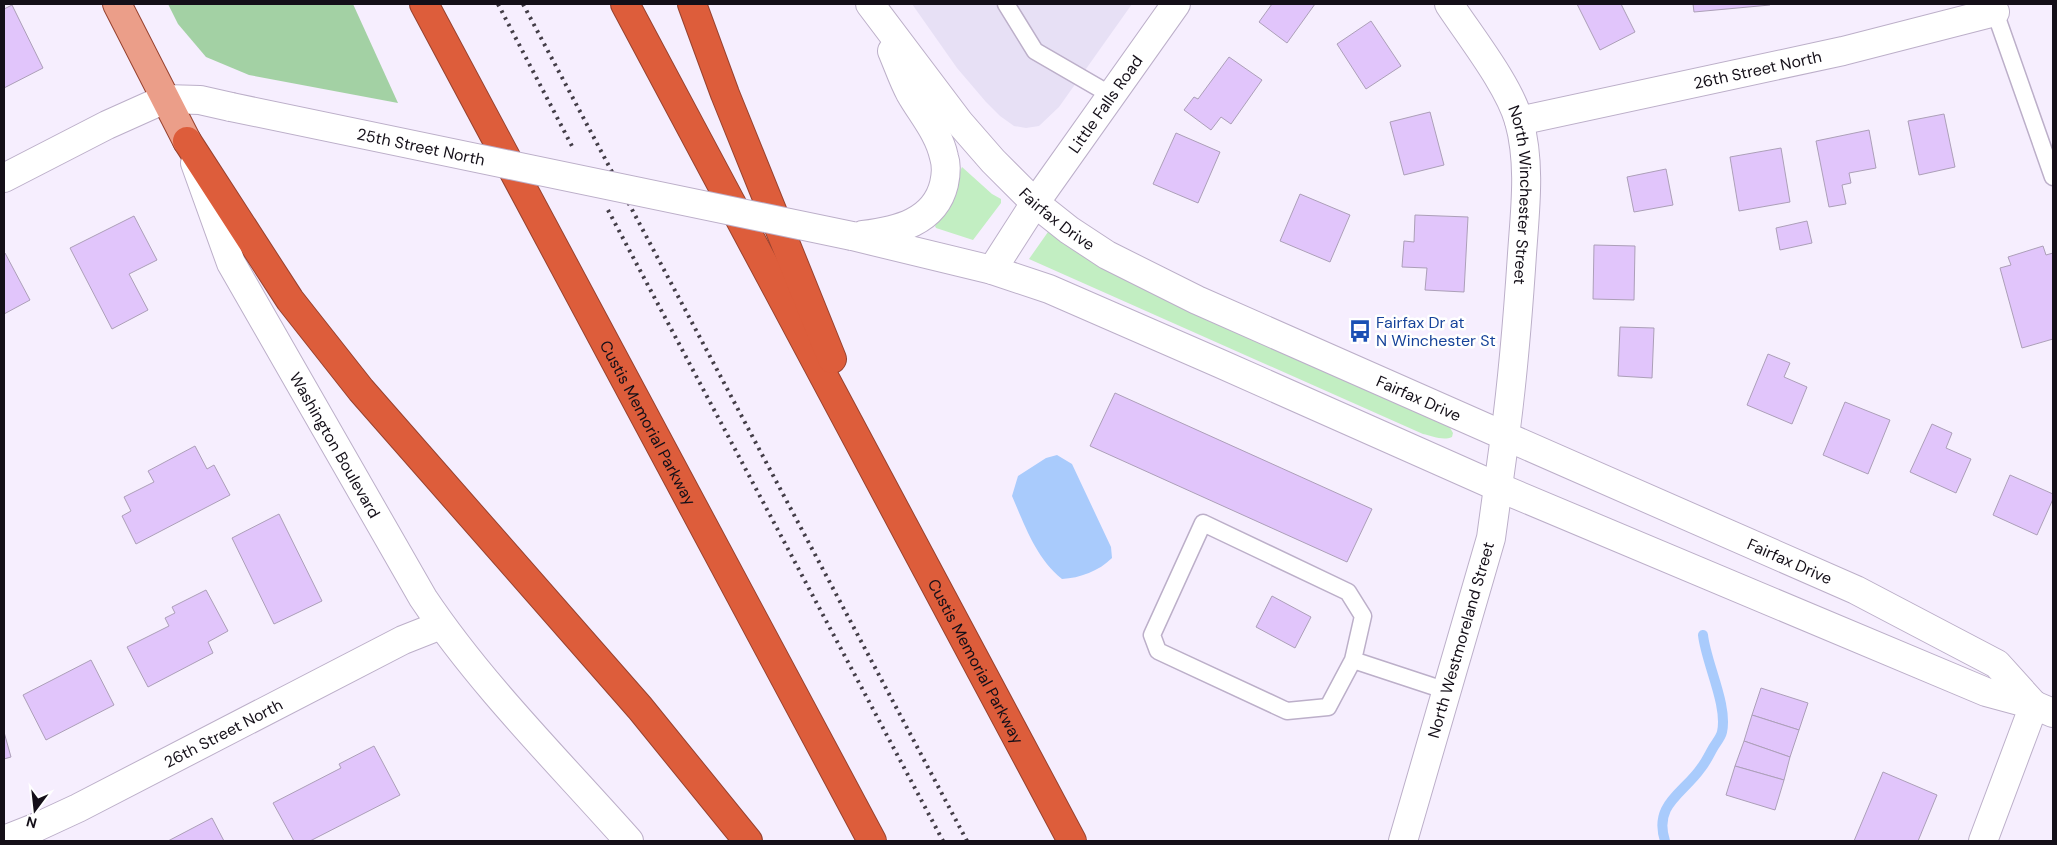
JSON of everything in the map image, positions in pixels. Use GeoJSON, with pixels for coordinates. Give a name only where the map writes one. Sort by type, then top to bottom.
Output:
{"type":"FeatureCollection","features":[{"type":"Feature","properties":{"kind":"highway","name":"Custis Memorial Parkway"},"geometry":{"type":"LineString","coordinates":[[424,4],[872,841]]}},
{"type":"Feature","properties":{"kind":"highway","name":"Custis Memorial Parkway"},"geometry":{"type":"LineString","coordinates":[[625,4],[1072,841]]}},
{"type":"Feature","properties":{"kind":"highway"},"geometry":{"type":"LineString","coordinates":[[692,4],[725,94],[886,490]]}},
{"type":"Feature","properties":{"kind":"highway"},"geometry":{"type":"LineString","coordinates":[[187,141],[290,300],[331,353],[361,390],[640,708],[748,841]]}},
{"type":"Feature","properties":{"kind":"main road","name":"Washington Boulevard"},"geometry":{"type":"LineString","coordinates":[[117,4],[187,141],[231,263],[404,567],[441,625],[499,696],[629,841]]}},
{"type":"Feature","properties":{"kind":"main road","name":"Little Falls Road"},"geometry":{"type":"LineString","coordinates":[[1035,203],[1176,4]]}},
{"type":"Feature","properties":{"kind":"main road","name":"North Winchester Street"},"geometry":{"type":"LineString","coordinates":[[1449,4],[1495,74],[1519,120],[1526,173],[1526,202],[1516,349],[1505,436]]}},
{"type":"Feature","properties":{"kind":"main road","name":"Fairfax Drive"},"geometry":{"type":"LineString","coordinates":[[879,7],[959,122],[993,161],[1035,203],[1069,230],[1107,255],[1197,300],[1856,590],[1997,664],[2044,709]]}},
{"type":"Feature","properties":{"kind":"main road"},"geometry":{"type":"LineString","coordinates":[[852,236],[890,231],[924,216],[935,206],[940,197],[945,177],[945,158],[939,140],[910,92],[879,7]]}},
{"type":"Feature","properties":{"kind":"main road","name":"26th Street North"},"geometry":{"type":"LineString","coordinates":[[1519,120],[1844,51],[1993,8]]}},
{"type":"Feature","properties":{"kind":"main road","name":"25th Street North"},"geometry":{"type":"LineString","coordinates":[[4,178],[107,125],[165,98],[200,100],[852,236]]}},
{"type":"Feature","properties":{"kind":"main road"},"geometry":{"type":"LineString","coordinates":[[992,270],[1035,203]]}},
{"type":"Feature","properties":{"kind":"main road"},"geometry":{"type":"LineString","coordinates":[[852,236],[992,270],[1049,289],[1498,487],[1986,692],[2044,709],[1982,841]]}},
{"type":"Feature","properties":{"kind":"main road","name":"North Westmoreland Street"},"geometry":{"type":"LineString","coordinates":[[1403,841],[1491,538],[1505,436]]}},
{"type":"Feature","properties":{"kind":"main road","name":"26th Street North"},"geometry":{"type":"LineString","coordinates":[[4,840],[37,828],[78,808],[403,640],[441,625]]}},
{"type":"Feature","properties":{"kind":"lane"},"geometry":{"type":"LineString","coordinates":[[1006,4],[1035,51],[1111,95]]}},
{"type":"Feature","properties":{"kind":"lane"},"geometry":{"type":"LineString","coordinates":[[1993,8],[2053,177]]}},
{"type":"Feature","properties":{"kind":"lane"},"geometry":{"type":"LineString","coordinates":[[1202,523],[1348,592],[1362,616],[1353,660],[1328,707],[1287,711],[1158,651],[1152,635],[1202,523]]}},
{"type":"Feature","properties":{"kind":"lane"},"geometry":{"type":"LineString","coordinates":[[1353,660],[1447,691]]}},
{"type":"Feature","properties":{"kind":"shaded area"},"geometry":{"type":"Polygon","coordinates":[[[912,4],[1132,4],[1059,107],[1039,126],[1026,128],[1014,126],[1000,116],[986,102],[957,68],[912,4]]]}},
{"type":"Feature","properties":{"kind":"green space"},"geometry":{"type":"Polygon","coordinates":[[[168,4],[353,4],[398,103],[249,75],[206,57],[178,24],[168,4]]]}},
{"type":"Feature","properties":{"kind":"green space"},"geometry":{"type":"Polygon","coordinates":[[[962,167],[992,194],[1001,199],[1001,203],[973,240],[936,228],[935,226],[954,199],[962,167]]]}},
{"type":"Feature","properties":{"kind":"green space"},"geometry":{"type":"Polygon","coordinates":[[[1048,232],[1093,260],[1428,413],[1449,426],[1453,433],[1452,437],[1441,438],[1423,434],[1029,259],[1048,232]]]}},
{"type":"Feature","properties":{"kind":"water"},"geometry":{"type":"Polygon","coordinates":[[[1057,455],[1072,464],[1111,547],[1112,558],[1101,567],[1089,573],[1062,579],[1053,571],[1038,551],[1012,496],[1018,476],[1046,458],[1057,455]]]}},
{"type":"Feature","properties":{"kind":"building"},"geometry":{"type":"Polygon","coordinates":[[[1272,4],[1315,4],[1287,43],[1259,22],[1272,4]]]}},
{"type":"Feature","properties":{"kind":"building"},"geometry":{"type":"Polygon","coordinates":[[[1577,4],[1621,4],[1635,32],[1600,50],[1577,4]]]}},
{"type":"Feature","properties":{"kind":"building"},"geometry":{"type":"Polygon","coordinates":[[[1693,4],[1769,4],[1770,5],[1694,12],[1693,4]]]}},
{"type":"Feature","properties":{"kind":"building"},"geometry":{"type":"Polygon","coordinates":[[[12,5],[43,68],[4,88],[4,9],[12,5]]]}},
{"type":"Feature","properties":{"kind":"building"},"geometry":{"type":"Polygon","coordinates":[[[1371,21],[1401,66],[1366,89],[1337,44],[1371,21]]]}},
{"type":"Feature","properties":{"kind":"building"},"geometry":{"type":"Polygon","coordinates":[[[1229,57],[1262,80],[1231,124],[1221,117],[1211,130],[1184,110],[1194,97],[1198,99],[1229,57]]]}},
{"type":"Feature","properties":{"kind":"building"},"geometry":{"type":"Polygon","coordinates":[[[1430,112],[1444,165],[1404,175],[1390,122],[1430,112]]]}},
{"type":"Feature","properties":{"kind":"building"},"geometry":{"type":"Polygon","coordinates":[[[1944,114],[1955,167],[1919,175],[1908,121],[1944,114]]]}},
{"type":"Feature","properties":{"kind":"building"},"geometry":{"type":"Polygon","coordinates":[[[1869,130],[1876,168],[1849,173],[1851,183],[1842,185],[1846,204],[1829,207],[1816,141],[1869,130]]]}},
{"type":"Feature","properties":{"kind":"building"},"geometry":{"type":"Polygon","coordinates":[[[1176,133],[1220,152],[1198,203],[1153,184],[1176,133]]]}},
{"type":"Feature","properties":{"kind":"building"},"geometry":{"type":"Polygon","coordinates":[[[1781,148],[1790,202],[1739,211],[1730,157],[1781,148]]]}},
{"type":"Feature","properties":{"kind":"building"},"geometry":{"type":"Polygon","coordinates":[[[1666,169],[1673,205],[1634,212],[1627,177],[1666,169]]]}},
{"type":"Feature","properties":{"kind":"building"},"geometry":{"type":"Polygon","coordinates":[[[1300,194],[1350,215],[1330,262],[1280,241],[1300,194]]]}},
{"type":"Feature","properties":{"kind":"building"},"geometry":{"type":"Polygon","coordinates":[[[1415,215],[1468,217],[1464,292],[1425,290],[1427,268],[1402,267],[1404,241],[1414,242],[1415,215]]]}},
{"type":"Feature","properties":{"kind":"building"},"geometry":{"type":"Polygon","coordinates":[[[134,216],[157,260],[129,274],[148,310],[112,329],[70,248],[134,216]]]}},
{"type":"Feature","properties":{"kind":"building"},"geometry":{"type":"Polygon","coordinates":[[[1807,221],[1812,243],[1780,250],[1776,228],[1807,221]]]}},
{"type":"Feature","properties":{"kind":"building"},"geometry":{"type":"Polygon","coordinates":[[[1594,245],[1635,246],[1634,300],[1593,299],[1594,245]]]}},
{"type":"Feature","properties":{"kind":"building"},"geometry":{"type":"Polygon","coordinates":[[[2043,246],[2046,255],[2053,253],[2053,339],[2022,348],[2000,268],[2011,265],[2008,257],[2043,246]]]}},
{"type":"Feature","properties":{"kind":"building"},"geometry":{"type":"Polygon","coordinates":[[[4,254],[30,300],[4,314],[4,254]]]}},
{"type":"Feature","properties":{"kind":"building"},"geometry":{"type":"Polygon","coordinates":[[[1620,327],[1654,328],[1652,378],[1618,376],[1620,327]]]}},
{"type":"Feature","properties":{"kind":"building"},"geometry":{"type":"Polygon","coordinates":[[[1768,354],[1790,363],[1784,377],[1807,387],[1792,424],[1747,405],[1768,354]]]}},
{"type":"Feature","properties":{"kind":"building"},"geometry":{"type":"Polygon","coordinates":[[[1115,393],[1372,509],[1347,562],[1090,446],[1115,393]]]}},
{"type":"Feature","properties":{"kind":"building"},"geometry":{"type":"Polygon","coordinates":[[[1845,402],[1890,420],[1868,474],[1823,455],[1845,402]]]}},
{"type":"Feature","properties":{"kind":"building"},"geometry":{"type":"Polygon","coordinates":[[[1932,424],[1952,433],[1946,448],[1971,459],[1956,493],[1910,472],[1932,424]]]}},
{"type":"Feature","properties":{"kind":"building"},"geometry":{"type":"Polygon","coordinates":[[[195,446],[207,469],[214,465],[230,495],[136,544],[122,516],[131,511],[124,497],[154,482],[148,471],[195,446]]]}},
{"type":"Feature","properties":{"kind":"building"},"geometry":{"type":"Polygon","coordinates":[[[2010,475],[2053,494],[2053,499],[2037,535],[1993,515],[2010,475]]]}},
{"type":"Feature","properties":{"kind":"building"},"geometry":{"type":"Polygon","coordinates":[[[279,514],[322,601],[274,624],[232,538],[279,514]]]}},
{"type":"Feature","properties":{"kind":"building"},"geometry":{"type":"Polygon","coordinates":[[[206,590],[228,631],[208,642],[213,653],[148,687],[127,647],[169,626],[165,618],[175,613],[172,607],[206,590]]]}},
{"type":"Feature","properties":{"kind":"building"},"geometry":{"type":"Polygon","coordinates":[[[1272,596],[1311,617],[1295,648],[1256,627],[1272,596]]]}},
{"type":"Feature","properties":{"kind":"building"},"geometry":{"type":"Polygon","coordinates":[[[91,660],[114,705],[46,740],[23,695],[91,660]]]}},
{"type":"Feature","properties":{"kind":"building"},"geometry":{"type":"Polygon","coordinates":[[[1761,688],[1808,703],[1799,730],[1752,715],[1761,688]]]}},
{"type":"Feature","properties":{"kind":"building"},"geometry":{"type":"Polygon","coordinates":[[[1752,715],[1799,730],[1790,757],[1744,741],[1752,715]]]}},
{"type":"Feature","properties":{"kind":"building"},"geometry":{"type":"Polygon","coordinates":[[[4,732],[11,757],[4,759],[4,732]]]}},
{"type":"Feature","properties":{"kind":"building"},"geometry":{"type":"Polygon","coordinates":[[[1744,741],[1790,757],[1784,780],[1735,766],[1744,741]]]}},
{"type":"Feature","properties":{"kind":"building"},"geometry":{"type":"Polygon","coordinates":[[[374,746],[400,795],[310,841],[294,841],[273,803],[341,768],[339,764],[374,746]]]}},
{"type":"Feature","properties":{"kind":"building"},"geometry":{"type":"Polygon","coordinates":[[[1735,766],[1784,780],[1775,810],[1726,795],[1735,766]]]}},
{"type":"Feature","properties":{"kind":"building"},"geometry":{"type":"Polygon","coordinates":[[[1883,772],[1937,795],[1918,841],[1854,841],[1883,772]]]}},
{"type":"Feature","properties":{"kind":"building"},"geometry":{"type":"Polygon","coordinates":[[[212,818],[224,841],[168,841],[212,818]]]}},
{"type":"Feature","properties":{"kind":"waterway"},"geometry":{"type":"LineString","coordinates":[[1665,841],[1662,828],[1667,808],[1703,766],[1722,732],[1722,709],[1703,635]]}},
{"type":"Feature","properties":{"kind":"railway"},"geometry":{"type":"LineString","coordinates":[[498,4],[574,150]]}},
{"type":"Feature","properties":{"kind":"railway"},"geometry":{"type":"LineString","coordinates":[[523,4],[967,841]]}},
{"type":"Feature","properties":{"kind":"railway"},"geometry":{"type":"LineString","coordinates":[[608,210],[943,841]]}},
{"type":"Feature","properties":{"kind":"place","name":"Fairfax Dr at N Winchester St"},"geometry":{"type":"Point","coordinates":[1360,331]}}]}
